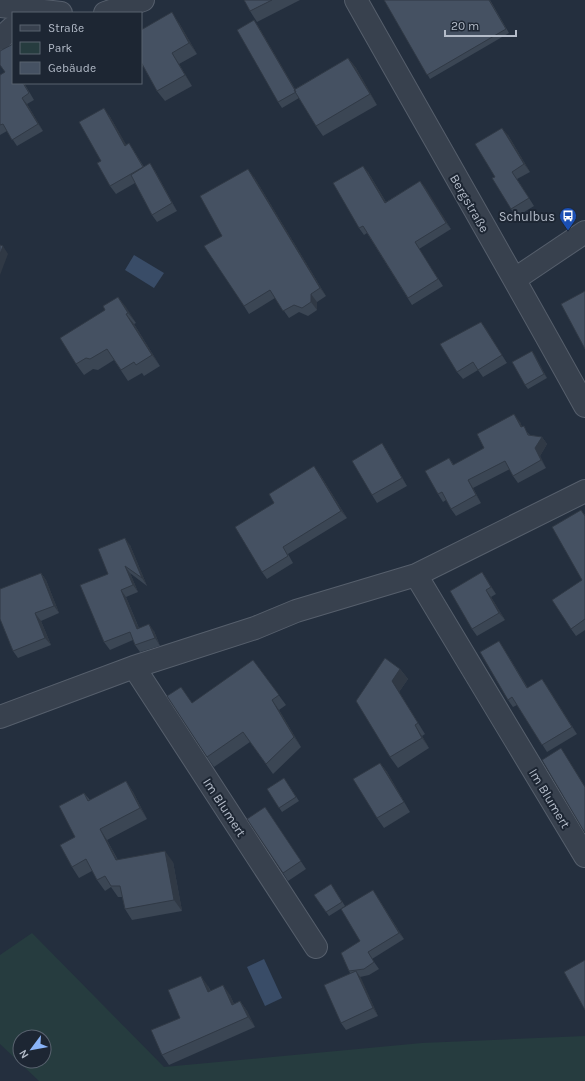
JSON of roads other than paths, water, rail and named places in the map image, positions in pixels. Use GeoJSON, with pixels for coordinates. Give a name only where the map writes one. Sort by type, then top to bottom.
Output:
{"type":"FeatureCollection","features":[{"type":"Feature","properties":{"kind":"street"},"geometry":{"type":"LineString","coordinates":[[108,12],[143,0]]}},
{"type":"Feature","properties":{"kind":"street","name":"Bergstraße"},"geometry":{"type":"LineString","coordinates":[[356,0],[454,175],[516,279],[585,406]]}},
{"type":"Feature","properties":{"kind":"street"},"geometry":{"type":"LineString","coordinates":[[0,6],[46,12]]}},
{"type":"Feature","properties":{"kind":"street"},"geometry":{"type":"LineString","coordinates":[[0,39],[12,28]]}},
{"type":"Feature","properties":{"kind":"street"},"geometry":{"type":"LineString","coordinates":[[516,279],[585,232]]}},
{"type":"Feature","properties":{"kind":"street"},"geometry":{"type":"LineString","coordinates":[[0,717],[134,667],[255,628],[296,611],[416,575],[585,491]]}},
{"type":"Feature","properties":{"kind":"street","name":"Im Blumert"},"geometry":{"type":"LineString","coordinates":[[416,575],[585,856]]}},
{"type":"Feature","properties":{"kind":"street","name":"Im Blumert"},"geometry":{"type":"LineString","coordinates":[[134,667],[316,947]]}},
{"type":"Feature","properties":{"kind":"water"},"geometry":{"type":"Polygon","coordinates":[[[134,255],[164,273],[154,288],[125,270],[134,255]]]}},
{"type":"Feature","properties":{"kind":"water"},"geometry":{"type":"Polygon","coordinates":[[[264,959],[282,998],[265,1006],[247,967],[264,959]]]}},
{"type":"Feature","properties":{"kind":"place","name":"Schulbus"},"geometry":{"type":"Point","coordinates":[568,231]}}]}
